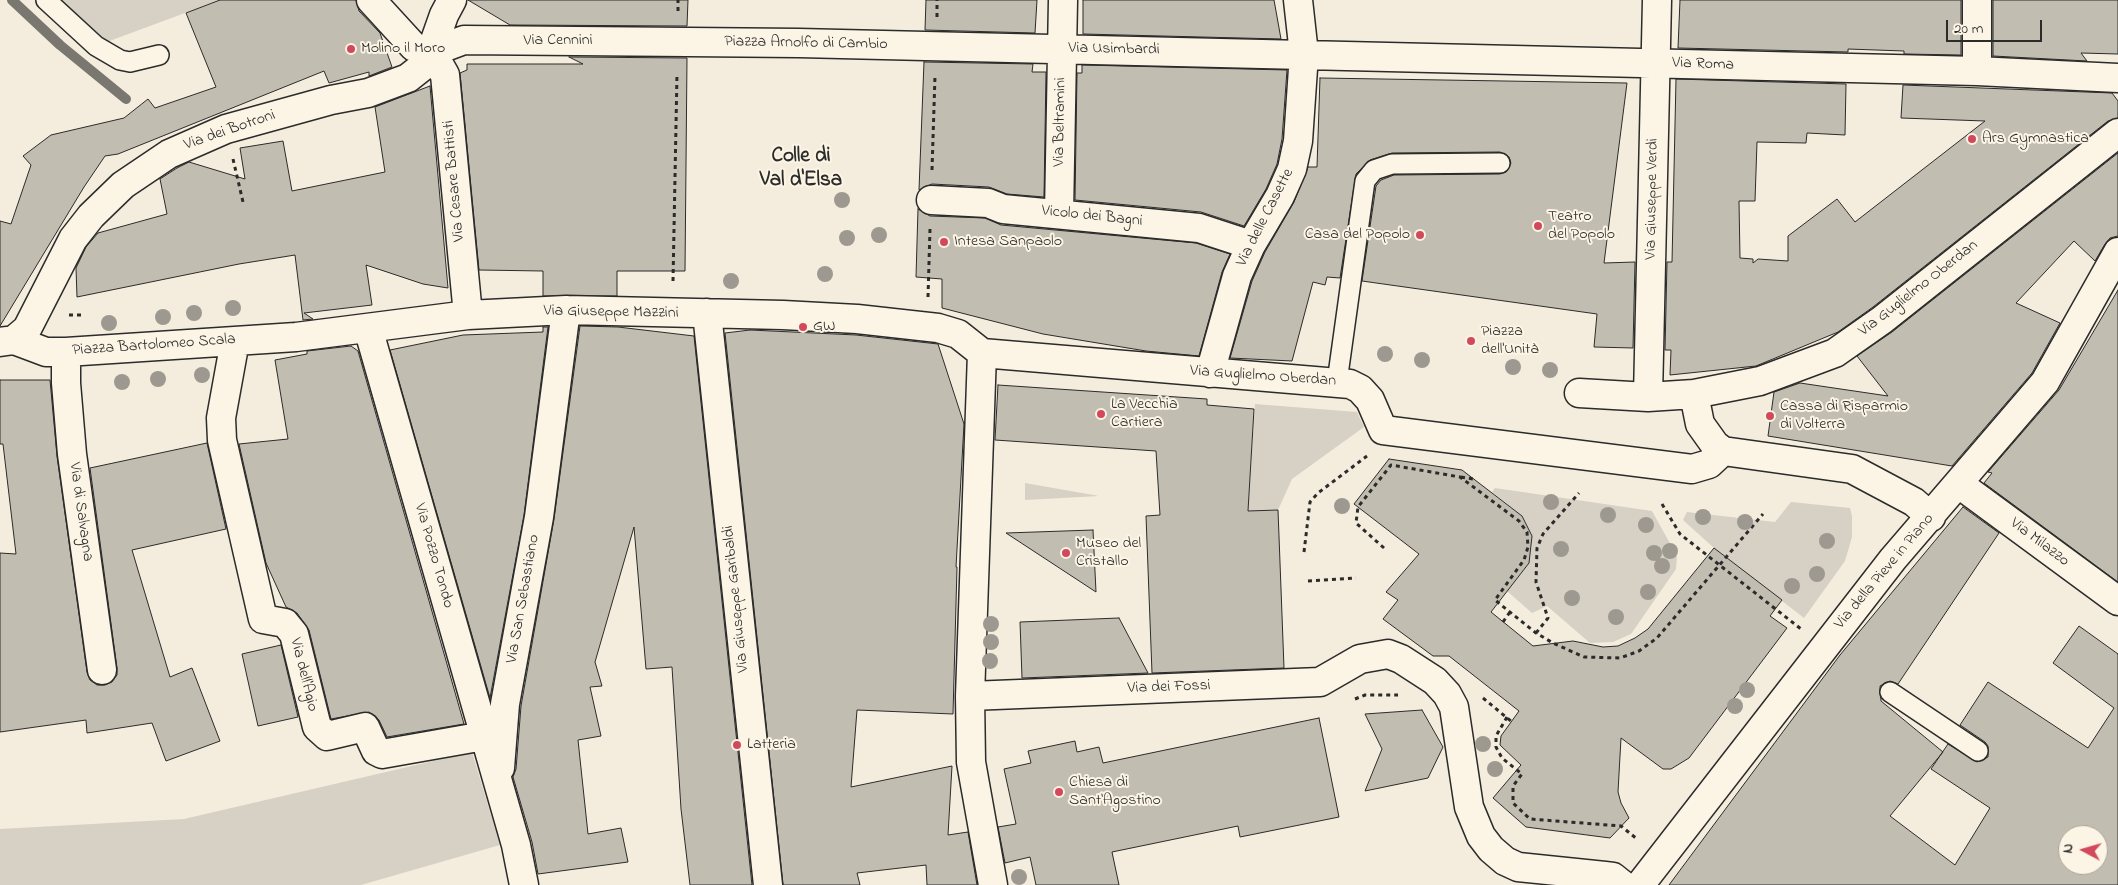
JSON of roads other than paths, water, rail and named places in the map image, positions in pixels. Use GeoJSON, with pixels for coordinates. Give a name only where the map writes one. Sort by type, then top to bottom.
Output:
{"type":"FeatureCollection","features":[{"type":"Feature","properties":{"kind":"street"},"geometry":{"type":"LineString","coordinates":[[371,0],[414,47],[432,52]]}},
{"type":"Feature","properties":{"kind":"street","name":"Via dei Botroni"},"geometry":{"type":"LineString","coordinates":[[7,341],[30,324],[73,239],[100,206],[123,185],[154,163],[182,147],[226,129],[314,104],[382,89],[419,72],[427,63],[441,21],[452,0]]}},
{"type":"Feature","properties":{"kind":"street","name":"Via Beltramini"},"geometry":{"type":"LineString","coordinates":[[1059,214],[1063,0]]}},
{"type":"Feature","properties":{"kind":"street","name":"Via delle Casette"},"geometry":{"type":"LineString","coordinates":[[1210,373],[1237,276],[1251,245],[1280,196],[1292,168],[1298,141],[1304,54],[1298,0]]}},
{"type":"Feature","properties":{"kind":"street","name":"Via Giuseppe Verdi"},"geometry":{"type":"LineString","coordinates":[[1648,398],[1657,0]]}},
{"type":"Feature","properties":{"kind":"street"},"geometry":{"type":"LineString","coordinates":[[1977,0],[1978,71]]}},
{"type":"Feature","properties":{"kind":"street","name":"Via Cennini"},"geometry":{"type":"LineString","coordinates":[[432,52],[464,40],[682,53]]}},
{"type":"Feature","properties":{"kind":"street","name":"Via Usimbardi"},"geometry":{"type":"LineString","coordinates":[[932,47],[1304,54]]}},
{"type":"Feature","properties":{"kind":"street","name":"Piazza Arnolfo di Cambio"},"geometry":{"type":"LineString","coordinates":[[682,53],[932,47]]}},
{"type":"Feature","properties":{"kind":"street","name":"Via Cesare Battisti"},"geometry":{"type":"LineString","coordinates":[[432,52],[445,75],[468,315]]}},
{"type":"Feature","properties":{"kind":"street","name":"Via Roma"},"geometry":{"type":"LineString","coordinates":[[1304,54],[2112,76]]}},
{"type":"Feature","properties":{"kind":"street","name":"Via Guglielmo Oberdan"},"geometry":{"type":"LineString","coordinates":[[1580,393],[1648,398],[1694,394],[1760,381],[1835,354],[1882,320],[2118,133]]}},
{"type":"Feature","properties":{"kind":"street","name":"Vicolo dei Bagni"},"geometry":{"type":"LineString","coordinates":[[931,200],[988,203],[1003,209],[1199,228],[1251,245]]}},
{"type":"Feature","properties":{"kind":"street","name":"Via della Pieve in Piano"},"geometry":{"type":"LineString","coordinates":[[1640,885],[1833,649],[1893,559],[2045,382],[2118,252]]}},
{"type":"Feature","properties":{"kind":"street","name":"Via Giuseppe Mazzini"},"geometry":{"type":"LineString","coordinates":[[296,337],[468,315],[566,310],[707,313],[811,317],[927,325],[958,334],[982,353]]}},
{"type":"Feature","properties":{"kind":"street","name":"Via San Sebastiano"},"geometry":{"type":"LineString","coordinates":[[524,885],[516,845],[498,784],[505,704],[539,517],[566,310]]}},
{"type":"Feature","properties":{"kind":"street","name":"Via Giuseppe Garibaldi"},"geometry":{"type":"LineString","coordinates":[[707,313],[768,885]]}},
{"type":"Feature","properties":{"kind":"street","name":"Via Pozzo Tondo"},"geometry":{"type":"LineString","coordinates":[[368,328],[498,784]]}},
{"type":"Feature","properties":{"kind":"street","name":"Piazza Bartolomeo Scala"},"geometry":{"type":"LineString","coordinates":[[7,341],[46,352],[66,352],[296,337]]}},
{"type":"Feature","properties":{"kind":"street","name":"Via dell'Agio"},"geometry":{"type":"LineString","coordinates":[[235,341],[220,432],[263,619],[285,623],[294,634],[314,720],[323,735],[365,727],[376,751],[382,754],[484,736]]}},
{"type":"Feature","properties":{"kind":"street","name":"Via di Salvagna"},"geometry":{"type":"LineString","coordinates":[[66,352],[66,384],[72,454],[102,670]]}},
{"type":"Feature","properties":{"kind":"street"},"geometry":{"type":"LineString","coordinates":[[982,353],[970,696],[971,762],[993,885]]}},
{"type":"Feature","properties":{"kind":"street","name":"Via Guglielmo Oberdan"},"geometry":{"type":"LineString","coordinates":[[982,353],[1350,384],[1360,389],[1370,400],[1383,430],[1692,469],[1709,464],[1723,451]]}},
{"type":"Feature","properties":{"kind":"street"},"geometry":{"type":"LineString","coordinates":[[1694,394],[1700,424],[1715,445],[1723,451],[1852,469],[1914,502],[1931,517]]}},
{"type":"Feature","properties":{"kind":"street","name":"Via Milazzo"},"geometry":{"type":"LineString","coordinates":[[1959,484],[2118,601]]}},
{"type":"Feature","properties":{"kind":"street","name":"Via dei Fossi"},"geometry":{"type":"LineString","coordinates":[[970,696],[1320,682],[1360,658],[1388,654],[1401,658],[1435,681],[1447,694],[1454,707],[1465,789],[1474,823],[1481,836],[1504,860],[1518,867],[1613,877],[1623,885]]}},
{"type":"Feature","properties":{"kind":"lane"},"geometry":{"type":"LineString","coordinates":[[46,0],[96,46],[120,60],[130,62],[159,55]]}},
{"type":"Feature","properties":{"kind":"lane"},"geometry":{"type":"LineString","coordinates":[[1337,382],[1365,181],[1374,170],[1392,164],[1500,163]]}},
{"type":"Feature","properties":{"kind":"lane"},"geometry":{"type":"LineString","coordinates":[[1890,692],[1978,751]]}},
{"type":"Feature","properties":{"kind":"waterway"},"geometry":{"type":"LineString","coordinates":[[12,0],[60,45],[126,99]]}},
{"type":"Feature","properties":{"kind":"place","name":"Molino il Moro"},"geometry":{"type":"Point","coordinates":[351,49]}},
{"type":"Feature","properties":{"kind":"place","name":"Ars Gymnastica"},"geometry":{"type":"Point","coordinates":[1972,139]}},
{"type":"Feature","properties":{"kind":"place","name":"Teatro del Popolo"},"geometry":{"type":"Point","coordinates":[1538,226]}},
{"type":"Feature","properties":{"kind":"place","name":"Casa del Popolo"},"geometry":{"type":"Point","coordinates":[1420,235]}},
{"type":"Feature","properties":{"kind":"place","name":"Intesa Sanpaolo"},"geometry":{"type":"Point","coordinates":[944,242]}},
{"type":"Feature","properties":{"kind":"place","name":"GW"},"geometry":{"type":"Point","coordinates":[803,327]}},
{"type":"Feature","properties":{"kind":"place","name":"Piazza dell'Unità"},"geometry":{"type":"Point","coordinates":[1471,341]}},
{"type":"Feature","properties":{"kind":"place","name":"La Vecchia Cartiera"},"geometry":{"type":"Point","coordinates":[1101,414]}},
{"type":"Feature","properties":{"kind":"place","name":"Cassa di Risparmio di Volterra"},"geometry":{"type":"Point","coordinates":[1770,416]}},
{"type":"Feature","properties":{"kind":"place","name":"Museo del Cristallo"},"geometry":{"type":"Point","coordinates":[1066,553]}},
{"type":"Feature","properties":{"kind":"place","name":"Latteria"},"geometry":{"type":"Point","coordinates":[737,745]}},
{"type":"Feature","properties":{"kind":"place","name":"Chiesa di Sant'Agostino"},"geometry":{"type":"Point","coordinates":[1059,792]}},
{"type":"Feature","properties":{"kind":"district","name":"Colle di Val d'Elsa"},"geometry":{"type":"Point","coordinates":[801,170]}}]}
